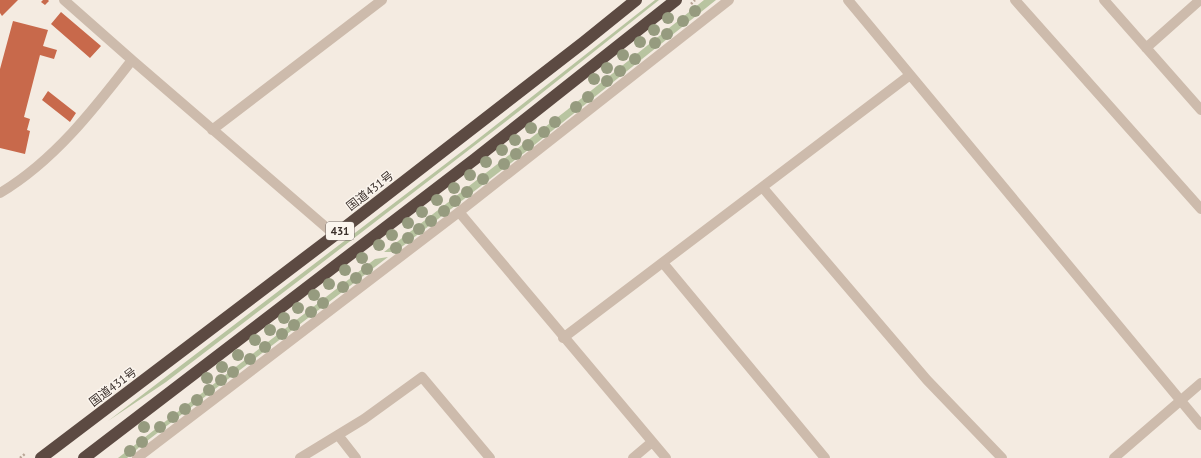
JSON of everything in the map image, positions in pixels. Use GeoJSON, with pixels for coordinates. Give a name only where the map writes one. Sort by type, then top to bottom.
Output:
{"type":"FeatureCollection","features":[{"type":"Feature","properties":{"kind":"highway","name":"国道431号"},"geometry":{"type":"LineString","coordinates":[[41,458],[335,235],[636,0]]}},
{"type":"Feature","properties":{"kind":"highway","name":"431"},"geometry":{"type":"LineString","coordinates":[[84,458],[475,159],[676,0]]}},
{"type":"Feature","properties":{"kind":"street"},"geometry":{"type":"LineString","coordinates":[[64,0],[212,130],[335,235]]}},
{"type":"Feature","properties":{"kind":"street"},"geometry":{"type":"LineString","coordinates":[[212,130],[382,0]]}},
{"type":"Feature","properties":{"kind":"street"},"geometry":{"type":"LineString","coordinates":[[137,458],[459,212],[729,0]]}},
{"type":"Feature","properties":{"kind":"street"},"geometry":{"type":"LineString","coordinates":[[848,0],[1201,425]]}},
{"type":"Feature","properties":{"kind":"street"},"geometry":{"type":"LineString","coordinates":[[1015,0],[1201,209]]}},
{"type":"Feature","properties":{"kind":"street"},"geometry":{"type":"LineString","coordinates":[[1104,0],[1201,110]]}},
{"type":"Feature","properties":{"kind":"street"},"geometry":{"type":"LineString","coordinates":[[1146,48],[1200,0]]}},
{"type":"Feature","properties":{"kind":"street"},"geometry":{"type":"LineString","coordinates":[[0,193],[19,182],[84,122],[132,60]]}},
{"type":"Feature","properties":{"kind":"street"},"geometry":{"type":"LineString","coordinates":[[564,338],[910,76]]}},
{"type":"Feature","properties":{"kind":"street"},"geometry":{"type":"LineString","coordinates":[[763,188],[927,380],[1002,458]]}},
{"type":"Feature","properties":{"kind":"street"},"geometry":{"type":"LineString","coordinates":[[459,212],[666,458]]}},
{"type":"Feature","properties":{"kind":"street"},"geometry":{"type":"LineString","coordinates":[[663,263],[825,458]]}},
{"type":"Feature","properties":{"kind":"street"},"geometry":{"type":"LineString","coordinates":[[300,458],[338,435],[422,377],[490,458]]}},
{"type":"Feature","properties":{"kind":"street"},"geometry":{"type":"LineString","coordinates":[[1114,458],[1201,383]]}},
{"type":"Feature","properties":{"kind":"street"},"geometry":{"type":"LineString","coordinates":[[338,435],[356,458]]}},
{"type":"Feature","properties":{"kind":"street"},"geometry":{"type":"LineString","coordinates":[[633,458],[652,442]]}},
{"type":"Feature","properties":{"kind":"green space"},"geometry":{"type":"Polygon","coordinates":[[[655,0],[659,0],[518,112],[166,382],[108,421],[473,143],[655,0]]]}},
{"type":"Feature","properties":{"kind":"green space"},"geometry":{"type":"Polygon","coordinates":[[[704,0],[716,0],[528,150],[395,252],[384,252],[567,110],[704,0]]]}},
{"type":"Feature","properties":{"kind":"green space"},"geometry":{"type":"Polygon","coordinates":[[[388,257],[143,444],[127,458],[118,458],[375,259],[388,257]]]}},
{"type":"Feature","properties":{"kind":"building"},"geometry":{"type":"Polygon","coordinates":[[[0,0],[18,0],[2,16],[0,13],[0,0]]]}},
{"type":"Feature","properties":{"kind":"building"},"geometry":{"type":"Polygon","coordinates":[[[43,0],[49,1],[45,5],[41,2],[43,0]]]}},
{"type":"Feature","properties":{"kind":"building"},"geometry":{"type":"Polygon","coordinates":[[[61,12],[101,46],[90,58],[51,24],[61,12]]]}},
{"type":"Feature","properties":{"kind":"building"},"geometry":{"type":"Polygon","coordinates":[[[13,21],[48,30],[43,46],[57,50],[54,59],[40,55],[24,117],[30,119],[27,130],[30,131],[25,154],[0,148],[0,69],[13,21]]]}},
{"type":"Feature","properties":{"kind":"building"},"geometry":{"type":"Polygon","coordinates":[[[48,91],[76,113],[70,122],[42,100],[48,91]]]}}]}
